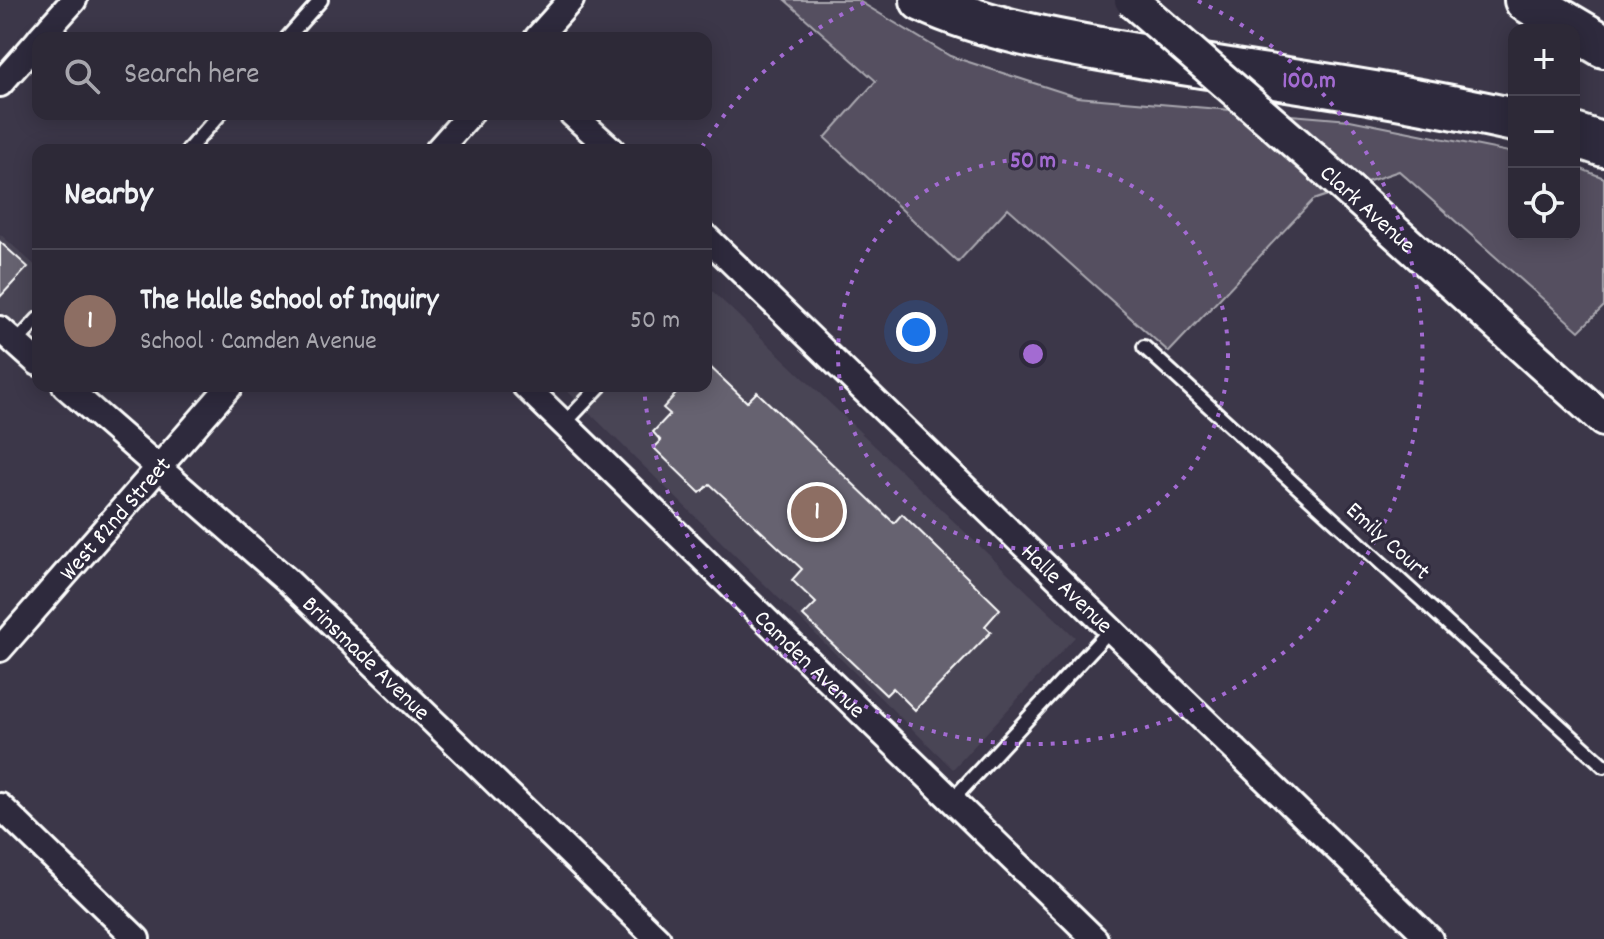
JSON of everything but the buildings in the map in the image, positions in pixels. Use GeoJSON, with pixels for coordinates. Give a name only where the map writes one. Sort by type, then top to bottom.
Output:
{"type":"FeatureCollection","features":[{"type":"Feature","properties":{"kind":"highway"},"geometry":{"type":"LineString","coordinates":[[922,0],[952,14],[1030,36],[1384,94],[1508,119]]}},
{"type":"Feature","properties":{"kind":"highway"},"geometry":{"type":"LineString","coordinates":[[1526,0],[1604,46]]}},
{"type":"Feature","properties":{"kind":"highway"},"geometry":{"type":"LineString","coordinates":[[1580,137],[1604,145]]}},
{"type":"Feature","properties":{"kind":"street"},"geometry":{"type":"LineString","coordinates":[[45,32],[74,0]]}},
{"type":"Feature","properties":{"kind":"street"},"geometry":{"type":"LineString","coordinates":[[542,32],[571,0]]}},
{"type":"Feature","properties":{"kind":"street","name":"Clark Avenue"},"geometry":{"type":"LineString","coordinates":[[1131,0],[1315,160],[1604,420]]}},
{"type":"Feature","properties":{"kind":"street"},"geometry":{"type":"LineString","coordinates":[[0,84],[32,47]]}},
{"type":"Feature","properties":{"kind":"street"},"geometry":{"type":"LineString","coordinates":[[443,144],[465,120]]}},
{"type":"Feature","properties":{"kind":"street"},"geometry":{"type":"LineString","coordinates":[[579,120],[605,144]]}},
{"type":"Feature","properties":{"kind":"street","name":"Halle Avenue"},"geometry":{"type":"LineString","coordinates":[[712,243],[1430,939]]}},
{"type":"Feature","properties":{"kind":"street"},"geometry":{"type":"LineString","coordinates":[[8,336],[32,358]]}},
{"type":"Feature","properties":{"kind":"street","name":"Brinsmade Avenue"},"geometry":{"type":"LineString","coordinates":[[72,392],[287,580],[658,939]]}},
{"type":"Feature","properties":{"kind":"street","name":"West 82nd Street"},"geometry":{"type":"LineString","coordinates":[[0,649],[225,392]]}},
{"type":"Feature","properties":{"kind":"street","name":"Camden Avenue"},"geometry":{"type":"LineString","coordinates":[[531,392],[1095,939]]}},
{"type":"Feature","properties":{"kind":"street"},"geometry":{"type":"LineString","coordinates":[[0,806],[137,939]]}},
{"type":"Feature","properties":{"kind":"lane"},"geometry":{"type":"LineString","coordinates":[[292,32],[321,0]]}},
{"type":"Feature","properties":{"kind":"lane"},"geometry":{"type":"LineString","coordinates":[[193,144],[215,120]]}},
{"type":"Feature","properties":{"kind":"lane"},"geometry":{"type":"LineString","coordinates":[[8,336],[32,322]]}},
{"type":"Feature","properties":{"kind":"lane","name":"Emily Court"},"geometry":{"type":"LineString","coordinates":[[1144,347],[1604,766]]}},
{"type":"Feature","properties":{"kind":"lane"},"geometry":{"type":"LineString","coordinates":[[564,424],[594,392]]}},
{"type":"Feature","properties":{"kind":"lane"},"geometry":{"type":"LineString","coordinates":[[952,800],[1110,630]]}},
{"type":"Feature","properties":{"kind":"shaded area"},"geometry":{"type":"Polygon","coordinates":[[[785,0],[857,0],[950,56],[1077,97],[1350,120],[1508,152],[1508,240],[1580,240],[1580,168],[1604,178],[1604,306],[1579,331],[1399,171],[1313,200],[1169,352],[1008,208],[958,262],[825,138],[876,81],[785,0]]]}},
{"type":"Feature","properties":{"kind":"shaded area"},"geometry":{"type":"Polygon","coordinates":[[[0,234],[32,263],[32,314],[18,329],[0,313],[0,234]]]}},
{"type":"Feature","properties":{"kind":"shaded area"},"geometry":{"type":"Polygon","coordinates":[[[712,291],[1075,637],[953,769],[568,392],[712,392],[712,291]]]}},
{"type":"Feature","properties":{"kind":"place","name":"The Halle School of Inquiry"},"geometry":{"type":"Point","coordinates":[817,512]}}]}
